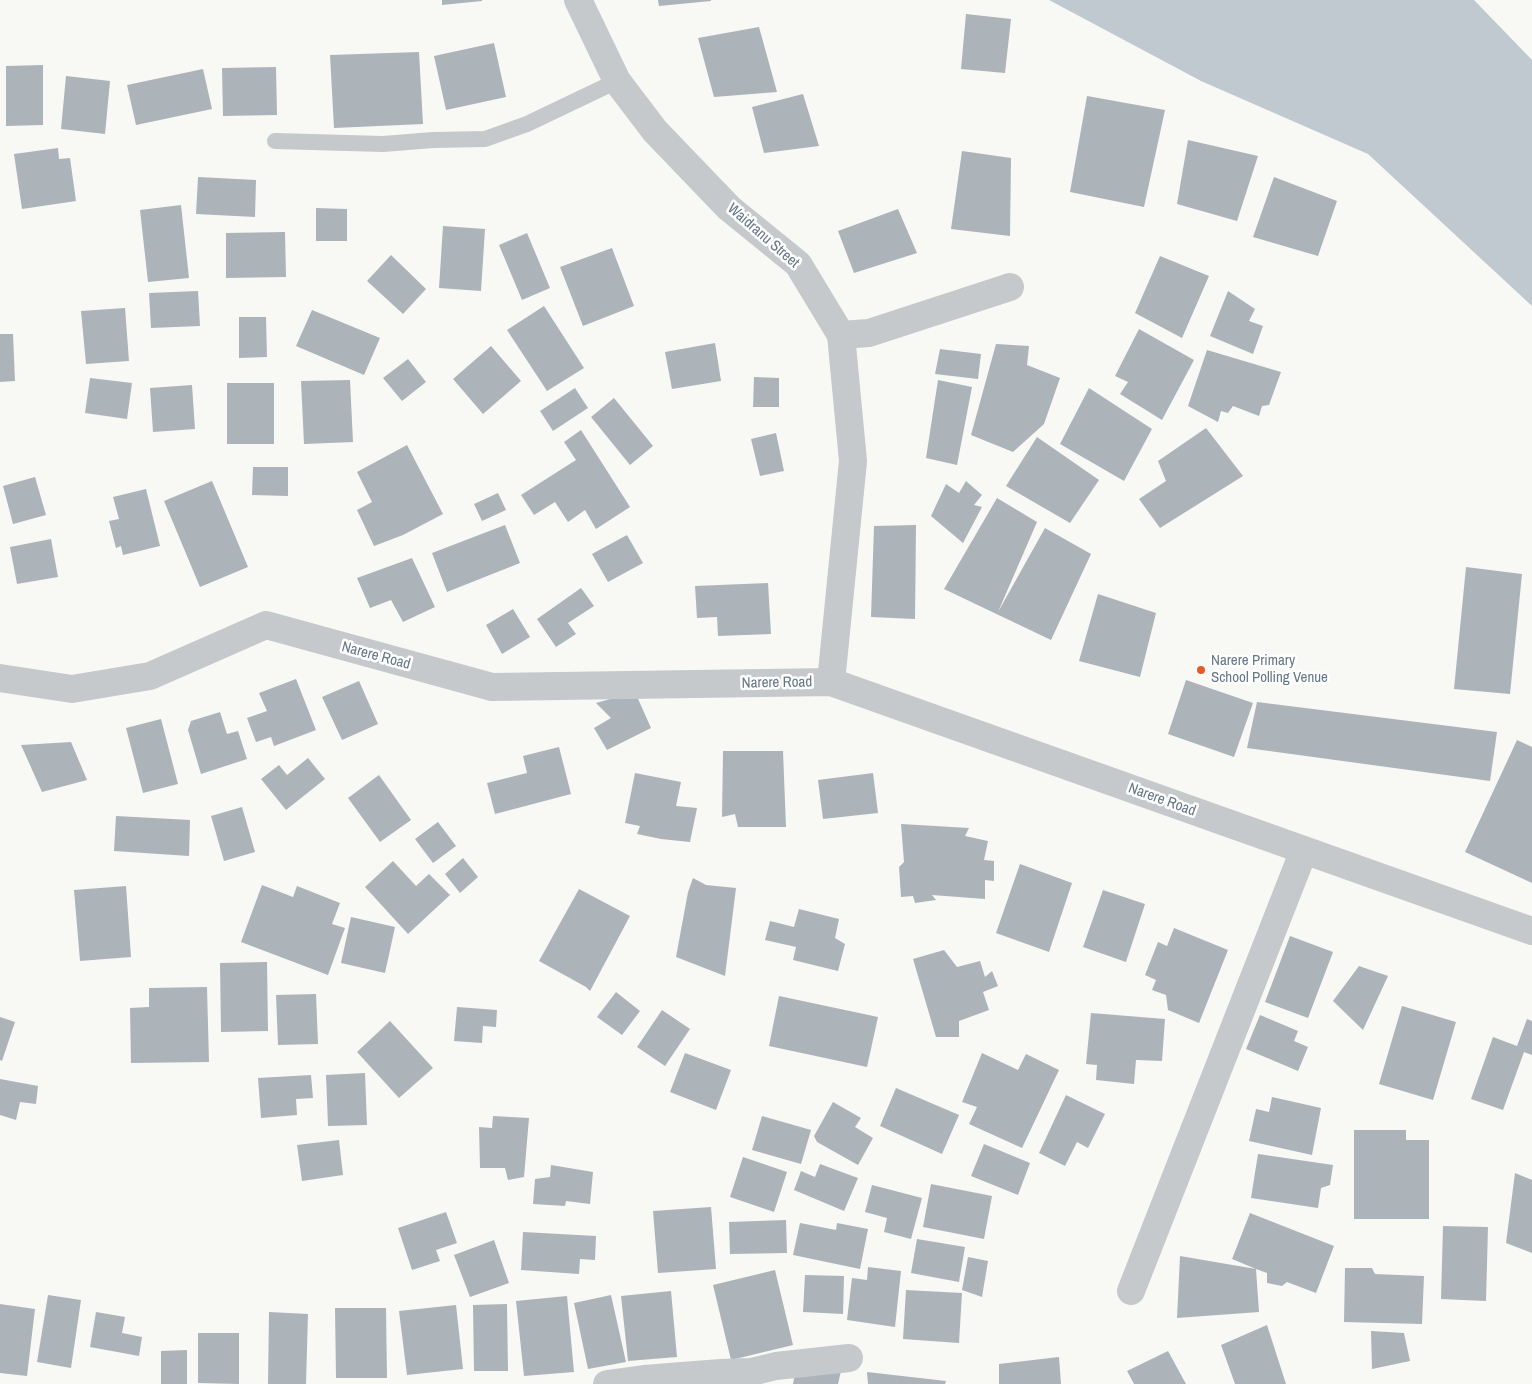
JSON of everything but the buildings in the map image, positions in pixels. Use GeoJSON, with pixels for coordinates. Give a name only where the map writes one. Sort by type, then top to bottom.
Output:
{"type":"FeatureCollection","features":[{"type":"Feature","properties":{"kind":"street","name":"Waidranu Street"},"geometry":{"type":"LineString","coordinates":[[578,0],[617,82],[655,131],[729,208],[798,264],[841,335]]}},
{"type":"Feature","properties":{"kind":"street"},"geometry":{"type":"LineString","coordinates":[[831,682],[853,461],[841,335],[869,333],[1010,287]]}},
{"type":"Feature","properties":{"kind":"street","name":"Narere Road"},"geometry":{"type":"LineString","coordinates":[[0,678],[72,689],[150,676],[266,625],[492,688],[831,682],[1532,931]]}},
{"type":"Feature","properties":{"kind":"street"},"geometry":{"type":"LineString","coordinates":[[1130,1291],[1304,850]]}},
{"type":"Feature","properties":{"kind":"street"},"geometry":{"type":"LineString","coordinates":[[607,1384],[644,1379],[750,1372],[776,1366],[849,1358]]}},
{"type":"Feature","properties":{"kind":"lane"},"geometry":{"type":"LineString","coordinates":[[274,141],[383,144],[433,140],[485,139],[527,124],[617,82]]}},
{"type":"Feature","properties":{"kind":"shaded area"},"geometry":{"type":"Polygon","coordinates":[[[1049,0],[1474,0],[1532,60],[1532,306],[1368,154],[1201,81],[1049,0]]]}},
{"type":"Feature","properties":{"kind":"place","name":"Narere Primary School Polling Venue"},"geometry":{"type":"Point","coordinates":[1201,670]}}]}
